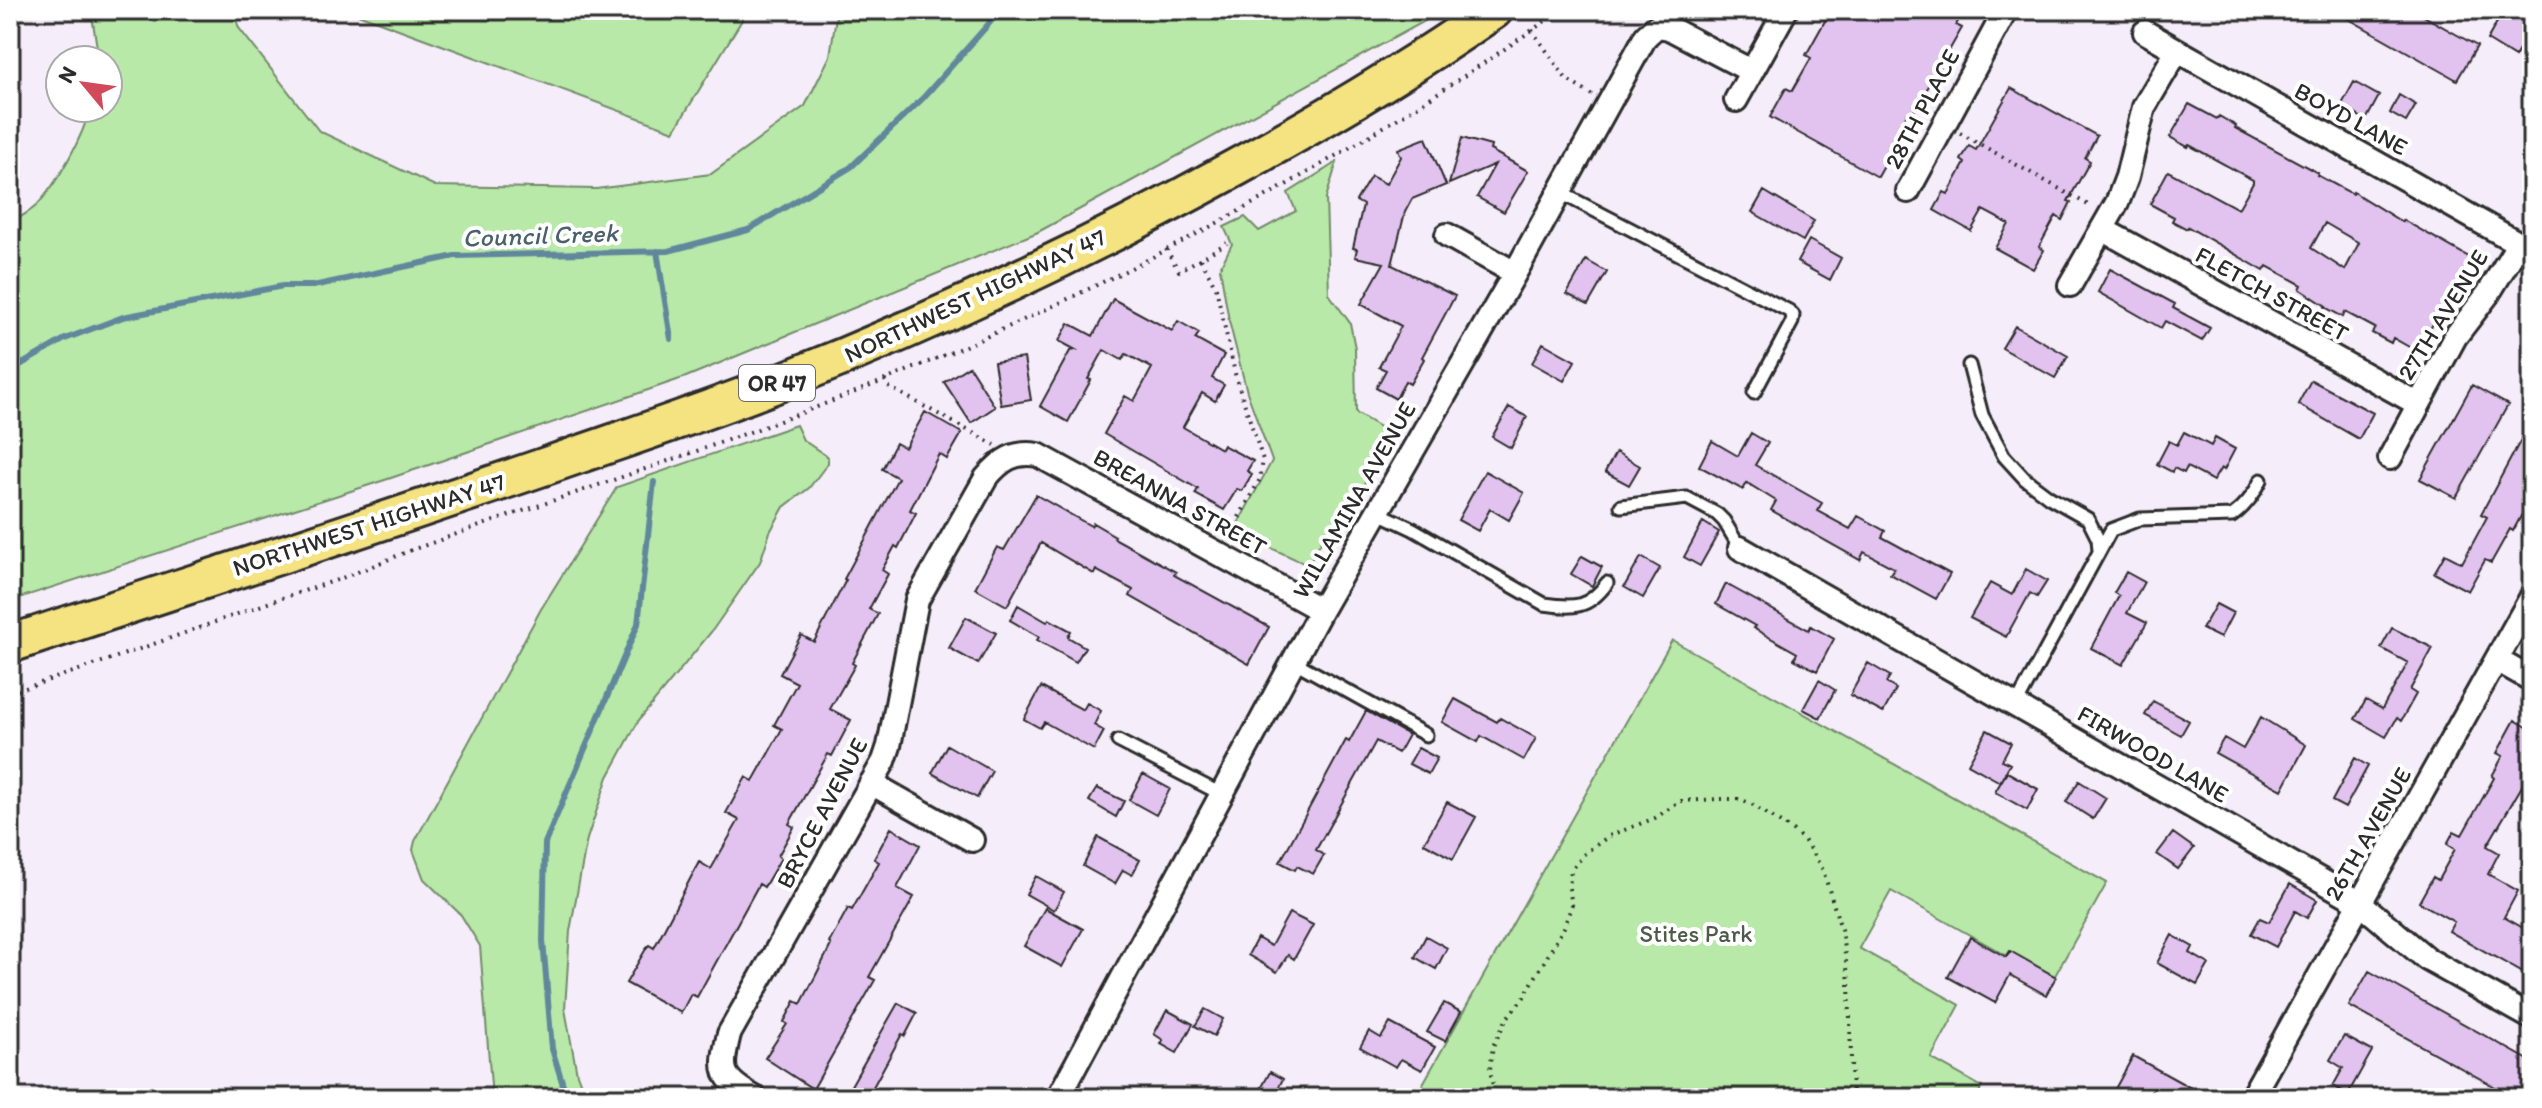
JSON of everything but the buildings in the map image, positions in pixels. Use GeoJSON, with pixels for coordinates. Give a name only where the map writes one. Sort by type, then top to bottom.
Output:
{"type":"FeatureCollection","features":[{"type":"Feature","properties":{"kind":"main road","name":"NORTHWEST HIGHWAY 47"},"geometry":{"type":"LineString","coordinates":[[10,644],[699,413],[851,354],[1003,287],[1185,196],[1297,134],[1416,62],[1494,10]]}},
{"type":"Feature","properties":{"kind":"street"},"geometry":{"type":"LineString","coordinates":[[1736,100],[1786,10]]}},
{"type":"Feature","properties":{"kind":"street","name":"28TH PLACE"},"geometry":{"type":"LineString","coordinates":[[1908,191],[2006,10]]}},
{"type":"Feature","properties":{"kind":"street","name":"WILLAMINA AVENUE"},"geometry":{"type":"LineString","coordinates":[[1058,1098],[1321,610],[1515,273],[1646,36],[1657,26],[1669,28],[1751,71]]}},
{"type":"Feature","properties":{"kind":"street","name":"BOYD LANE"},"geometry":{"type":"LineString","coordinates":[[2145,32],[2525,247]]}},
{"type":"Feature","properties":{"kind":"street"},"geometry":{"type":"LineString","coordinates":[[2070,285],[2127,177],[2144,107],[2177,51]]}},
{"type":"Feature","properties":{"kind":"street","name":"FLETCH STREET"},"geometry":{"type":"LineString","coordinates":[[2105,222],[2418,404]]}},
{"type":"Feature","properties":{"kind":"street"},"geometry":{"type":"LineString","coordinates":[[1447,235],[1515,273]]}},
{"type":"Feature","properties":{"kind":"street","name":"27TH AVENUE"},"geometry":{"type":"LineString","coordinates":[[2390,458],[2455,337],[2525,247]]}},
{"type":"Feature","properties":{"kind":"street","name":"BREANNA STREET"},"geometry":{"type":"LineString","coordinates":[[1010,455],[1026,453],[1046,458],[1321,610]]}},
{"type":"Feature","properties":{"kind":"street","name":"BRYCE AVENUE"},"geometry":{"type":"LineString","coordinates":[[755,1098],[739,1089],[726,1076],[721,1064],[729,1034],[884,761],[917,600],[986,478],[1010,455]]}},
{"type":"Feature","properties":{"kind":"street","name":"FIRWOOD LANE"},"geometry":{"type":"LineString","coordinates":[[1740,548],[2359,902],[2418,953],[2532,1018]]}},
{"type":"Feature","properties":{"kind":"street","name":"26TH AVENUE"},"geometry":{"type":"LineString","coordinates":[[2251,1098],[2532,596]]}},
{"type":"Feature","properties":{"kind":"street"},"geometry":{"type":"LineString","coordinates":[[2497,660],[2532,680]]}},
{"type":"Feature","properties":{"kind":"street"},"geometry":{"type":"LineString","coordinates":[[871,783],[972,840]]}},
{"type":"Feature","properties":{"kind":"lane"},"geometry":{"type":"LineString","coordinates":[[1559,192],[1793,315],[1754,393]]}},
{"type":"Feature","properties":{"kind":"lane"},"geometry":{"type":"LineString","coordinates":[[1969,365],[1982,415],[2004,456],[2025,479],[2049,497],[2088,519],[2098,539],[2099,550]]}},
{"type":"Feature","properties":{"kind":"lane"},"geometry":{"type":"LineString","coordinates":[[2016,705],[2111,530],[2140,519],[2232,516],[2244,508],[2261,480]]}},
{"type":"Feature","properties":{"kind":"lane"},"geometry":{"type":"LineString","coordinates":[[1621,506],[1687,498],[1717,514],[1740,548]]}},
{"type":"Feature","properties":{"kind":"lane"},"geometry":{"type":"LineString","coordinates":[[1377,512],[1413,529],[1544,604],[1565,607],[1584,605],[1599,594],[1607,583]]}},
{"type":"Feature","properties":{"kind":"lane"},"geometry":{"type":"LineString","coordinates":[[1293,661],[1426,735]]}},
{"type":"Feature","properties":{"kind":"lane"},"geometry":{"type":"LineString","coordinates":[[1118,741],[1221,794]]}},
{"type":"Feature","properties":{"kind":"path"},"geometry":{"type":"LineString","coordinates":[[1532,30],[1567,80],[1608,104]]}},
{"type":"Feature","properties":{"kind":"path"},"geometry":{"type":"LineString","coordinates":[[1944,124],[2105,222]]}},
{"type":"Feature","properties":{"kind":"path"},"geometry":{"type":"LineString","coordinates":[[1166,249],[1179,271],[1227,243]]}},
{"type":"Feature","properties":{"kind":"path"},"geometry":{"type":"LineString","coordinates":[[1201,259],[1216,288],[1236,378],[1263,460],[1260,479],[1219,553]]}},
{"type":"Feature","properties":{"kind":"path"},"geometry":{"type":"LineString","coordinates":[[885,380],[887,386],[1010,455]]}},
{"type":"Feature","properties":{"kind":"path"},"geometry":{"type":"LineString","coordinates":[[1499,1098],[1494,1093],[1490,1069],[1493,1046],[1564,927],[1572,905],[1569,888],[1571,871],[1585,853],[1609,836],[1655,818],[1681,801],[1738,799],[1750,803],[1804,840],[1823,870],[1841,929],[1849,981],[1852,1098]]}},
{"type":"Feature","properties":{"kind":"green space"},"geometry":{"type":"Polygon","coordinates":[[[91,10],[233,10],[239,28],[319,131],[435,186],[596,189],[711,174],[805,106],[830,56],[837,10],[1442,10],[1038,232],[686,377],[388,479],[10,601],[10,223],[34,208],[45,196],[61,173],[85,124],[124,124],[124,44],[96,44],[91,10]]]}},
{"type":"Feature","properties":{"kind":"green space"},"geometry":{"type":"Polygon","coordinates":[[[347,10],[748,10],[674,131],[347,10]]]}},
{"type":"Feature","properties":{"kind":"green space"},"geometry":{"type":"Polygon","coordinates":[[[1337,162],[1326,198],[1329,294],[1350,323],[1355,348],[1356,413],[1390,433],[1367,472],[1362,497],[1350,520],[1329,527],[1308,565],[1234,531],[1272,461],[1247,392],[1229,321],[1220,268],[1232,244],[1224,227],[1245,217],[1259,231],[1296,211],[1288,193],[1337,162]]]}},
{"type":"Feature","properties":{"kind":"green space"},"geometry":{"type":"Polygon","coordinates":[[[796,425],[803,440],[828,457],[828,463],[809,488],[784,507],[770,532],[760,562],[712,631],[639,720],[608,777],[587,839],[570,931],[565,1009],[577,1074],[586,1098],[492,1098],[480,946],[461,915],[424,879],[413,850],[415,841],[541,609],[617,487],[796,425]]]}},
{"type":"Feature","properties":{"kind":"green space","name":"Stites Park"},"geometry":{"type":"Polygon","coordinates":[[[1672,640],[2107,883],[2052,981],[1891,891],[1859,948],[1960,1005],[1931,1058],[1982,1087],[1976,1098],[1415,1098],[1672,640]]]}},
{"type":"Feature","properties":{"kind":"waterway","name":"Council Creek"},"geometry":{"type":"LineString","coordinates":[[10,371],[65,339],[123,317],[283,286],[313,286],[455,256],[668,251],[748,230],[851,167],[923,98],[1001,10]]}},
{"type":"Feature","properties":{"kind":"waterway"},"geometry":{"type":"LineString","coordinates":[[657,251],[671,339]]}},
{"type":"Feature","properties":{"kind":"waterway"},"geometry":{"type":"LineString","coordinates":[[567,1098],[552,1049],[543,941],[545,843],[638,624],[654,482]]}}]}
